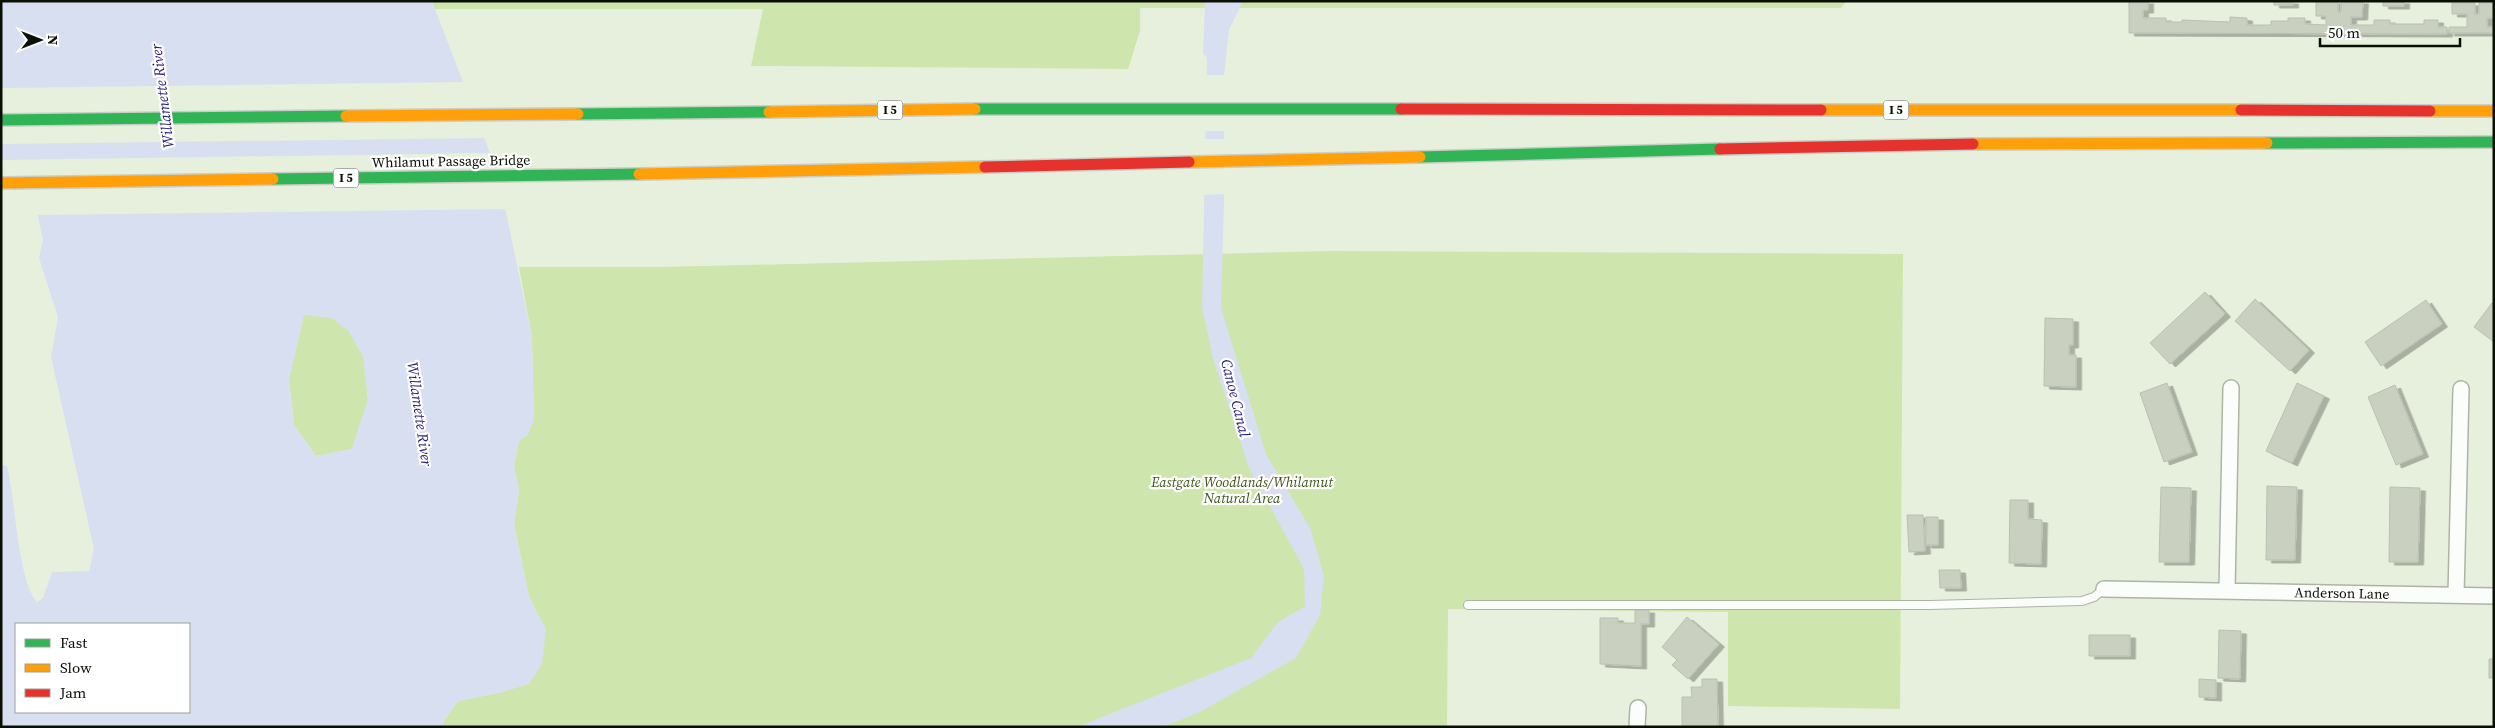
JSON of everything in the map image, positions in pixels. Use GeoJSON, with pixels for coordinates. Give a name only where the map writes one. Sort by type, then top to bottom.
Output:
{"type":"FeatureCollection","features":[{"type":"Feature","properties":{"kind":"highway","name":"I 5"},"geometry":{"type":"LineString","coordinates":[[1,120],[1090,108],[2494,111]]}},
{"type":"Feature","properties":{"kind":"highway","name":"Whilamut Passage Bridge"},"geometry":{"type":"LineString","coordinates":[[1,182],[691,173],[1299,160],[1897,144],[2494,142]]}},
{"type":"Feature","properties":{"kind":"street"},"geometry":{"type":"LineString","coordinates":[[2227,591],[2231,388]]}},
{"type":"Feature","properties":{"kind":"street"},"geometry":{"type":"LineString","coordinates":[[2456,595],[2461,389]]}},
{"type":"Feature","properties":{"kind":"street","name":"Anderson Lane"},"geometry":{"type":"LineString","coordinates":[[2104,589],[2494,596]]}},
{"type":"Feature","properties":{"kind":"street"},"geometry":{"type":"LineString","coordinates":[[1637,727],[1638,708]]}},
{"type":"Feature","properties":{"kind":"lane"},"geometry":{"type":"LineString","coordinates":[[1468,606],[1930,605],[2082,601],[2094,597],[2104,589]]}},
{"type":"Feature","properties":{"kind":"green space"},"geometry":{"type":"Polygon","coordinates":[[[432,1],[1846,1],[1841,8],[1140,8],[1140,31],[1128,69],[751,66],[763,9],[434,9],[432,1]]]}},
{"type":"Feature","properties":{"kind":"green space","name":"Eastgate Woodlands/Whilamut Natural Area"},"geometry":{"type":"Polygon","coordinates":[[[1331,251],[1903,254],[1900,709],[1728,706],[1728,612],[1448,609],[1447,727],[442,727],[458,701],[503,692],[546,630],[529,597],[514,524],[519,491],[514,466],[519,441],[534,420],[532,337],[519,267],[664,267],[1331,251]]]}},
{"type":"Feature","properties":{"kind":"green space"},"geometry":{"type":"Polygon","coordinates":[[[304,314],[332,318],[349,331],[364,358],[368,400],[352,449],[316,456],[294,425],[289,379],[304,314]]]}},
{"type":"Feature","properties":{"kind":"water","name":"Willamette River"},"geometry":{"type":"Polygon","coordinates":[[[1,1],[432,1],[498,174],[532,337],[534,420],[528,435],[519,441],[514,466],[519,491],[514,525],[529,596],[546,630],[542,664],[529,684],[503,692],[458,701],[442,727],[1,727],[1,465],[7,466],[25,577],[37,602],[43,598],[52,572],[89,571],[94,549],[51,357],[58,317],[39,258],[43,239],[34,200],[1,183],[1,1]],[[304,315],[289,379],[294,425],[316,456],[352,449],[368,400],[363,357],[349,331],[331,318],[304,315]]]}},
{"type":"Feature","properties":{"kind":"water","name":"Canoe Canal"},"geometry":{"type":"Polygon","coordinates":[[[1205,1],[1243,1],[1229,30],[1223,85],[1225,166],[1221,308],[1266,454],[1311,530],[1324,576],[1320,615],[1296,658],[1198,713],[1163,727],[1077,727],[1251,658],[1277,623],[1305,606],[1304,569],[1249,468],[1214,362],[1202,307],[1207,58],[1203,53],[1205,1]]]}},
{"type":"Feature","properties":{"kind":"pier"},"geometry":{"type":"Polygon","coordinates":[[[1205,75],[1227,75],[1227,131],[1204,131],[1205,75]]]}},
{"type":"Feature","properties":{"kind":"pier"},"geometry":{"type":"Polygon","coordinates":[[[465,82],[487,138],[1,144],[1,88],[465,82]]]}},
{"type":"Feature","properties":{"kind":"pier"},"geometry":{"type":"Polygon","coordinates":[[[1204,139],[1227,139],[1227,194],[1203,195],[1204,139]]]}},
{"type":"Feature","properties":{"kind":"pier"},"geometry":{"type":"Polygon","coordinates":[[[493,153],[501,173],[509,209],[35,215],[32,201],[1,186],[1,160],[493,153]]]}},
{"type":"Feature","properties":{"kind":"building"},"geometry":{"type":"Polygon","coordinates":[[[2129,1],[2148,1],[2148,10],[2143,10],[2143,18],[2166,18],[2166,22],[2182,22],[2182,20],[2230,22],[2230,17],[2247,18],[2247,25],[2271,25],[2271,21],[2305,18],[2305,24],[2326,25],[2326,16],[2316,16],[2316,1],[2338,1],[2338,12],[2341,12],[2341,1],[2363,1],[2362,17],[2351,17],[2351,25],[2374,25],[2374,20],[2390,20],[2390,24],[2424,24],[2424,20],[2438,20],[2438,27],[2447,27],[2447,34],[2129,33],[2129,1]]]}},
{"type":"Feature","properties":{"kind":"building"},"geometry":{"type":"Polygon","coordinates":[[[2274,1],[2293,1],[2293,5],[2274,5],[2274,1]]]}},
{"type":"Feature","properties":{"kind":"building"},"geometry":{"type":"Polygon","coordinates":[[[2383,1],[2404,1],[2404,6],[2383,6],[2383,1]]]}},
{"type":"Feature","properties":{"kind":"building"},"geometry":{"type":"Polygon","coordinates":[[[2452,3],[2475,3],[2475,14],[2479,14],[2479,3],[2494,3],[2494,18],[2487,18],[2487,27],[2494,27],[2494,33],[2449,33],[2449,27],[2467,27],[2467,14],[2452,14],[2452,3]]]}},
{"type":"Feature","properties":{"kind":"building"},"geometry":{"type":"Polygon","coordinates":[[[2205,292],[2225,314],[2170,364],[2150,343],[2205,292]]]}},
{"type":"Feature","properties":{"kind":"building"},"geometry":{"type":"Polygon","coordinates":[[[2255,299],[2309,350],[2290,371],[2235,321],[2255,299]]]}},
{"type":"Feature","properties":{"kind":"building"},"geometry":{"type":"Polygon","coordinates":[[[2426,300],[2442,324],[2381,366],[2365,342],[2426,300]]]}},
{"type":"Feature","properties":{"kind":"building"},"geometry":{"type":"Polygon","coordinates":[[[2492,303],[2494,304],[2494,342],[2474,327],[2492,303]]]}},
{"type":"Feature","properties":{"kind":"building"},"geometry":{"type":"Polygon","coordinates":[[[2045,318],[2073,319],[2073,345],[2069,345],[2069,355],[2076,355],[2076,387],[2044,386],[2045,318]]]}},
{"type":"Feature","properties":{"kind":"building"},"geometry":{"type":"Polygon","coordinates":[[[2167,383],[2192,452],[2164,462],[2140,393],[2167,383]]]}},
{"type":"Feature","properties":{"kind":"building"},"geometry":{"type":"Polygon","coordinates":[[[2297,383],[2324,396],[2292,463],[2266,451],[2297,383]]]}},
{"type":"Feature","properties":{"kind":"building"},"geometry":{"type":"Polygon","coordinates":[[[2395,385],[2423,454],[2396,465],[2368,397],[2395,385]]]}},
{"type":"Feature","properties":{"kind":"building"},"geometry":{"type":"Polygon","coordinates":[[[2267,486],[2297,487],[2295,560],[2266,560],[2267,486]]]}},
{"type":"Feature","properties":{"kind":"building"},"geometry":{"type":"Polygon","coordinates":[[[2161,487],[2191,488],[2189,562],[2159,562],[2161,487]]]}},
{"type":"Feature","properties":{"kind":"building"},"geometry":{"type":"Polygon","coordinates":[[[2390,487],[2420,488],[2418,562],[2389,562],[2390,487]]]}},
{"type":"Feature","properties":{"kind":"building"},"geometry":{"type":"Polygon","coordinates":[[[2010,500],[2028,500],[2028,519],[2042,520],[2041,564],[2009,563],[2010,500]]]}},
{"type":"Feature","properties":{"kind":"building"},"geometry":{"type":"Polygon","coordinates":[[[1907,515],[1923,515],[1925,551],[1909,552],[1907,515]]]}},
{"type":"Feature","properties":{"kind":"building"},"geometry":{"type":"Polygon","coordinates":[[[1926,517],[1938,517],[1938,545],[1926,545],[1926,517]]]}},
{"type":"Feature","properties":{"kind":"building"},"geometry":{"type":"Polygon","coordinates":[[[1939,570],[1960,570],[1961,588],[1940,588],[1939,570]]]}},
{"type":"Feature","properties":{"kind":"building"},"geometry":{"type":"Polygon","coordinates":[[[1635,610],[1649,610],[1649,624],[1641,624],[1641,666],[1600,664],[1600,618],[1618,618],[1618,623],[1635,623],[1635,610]]]}},
{"type":"Feature","properties":{"kind":"building"},"geometry":{"type":"Polygon","coordinates":[[[1687,617],[1719,644],[1688,679],[1672,665],[1677,660],[1662,647],[1687,617]]]}},
{"type":"Feature","properties":{"kind":"building"},"geometry":{"type":"Polygon","coordinates":[[[2219,630],[2241,631],[2240,679],[2218,678],[2219,630]]]}},
{"type":"Feature","properties":{"kind":"building"},"geometry":{"type":"Polygon","coordinates":[[[2089,635],[2130,635],[2130,656],[2089,656],[2089,635]]]}},
{"type":"Feature","properties":{"kind":"building"},"geometry":{"type":"Polygon","coordinates":[[[2489,659],[2494,659],[2494,678],[2489,678],[2489,659]]]}},
{"type":"Feature","properties":{"kind":"building"},"geometry":{"type":"Polygon","coordinates":[[[1702,679],[1717,679],[1718,727],[1682,727],[1682,697],[1692,697],[1691,687],[1702,687],[1702,679]]]}},
{"type":"Feature","properties":{"kind":"building"},"geometry":{"type":"Polygon","coordinates":[[[2199,679],[2216,680],[2216,698],[2199,697],[2199,679]]]}},
{"type":"Feature","properties":{"kind":"traffic: fast"},"geometry":{"type":"LineString","coordinates":[[975,109],[1401,109]]}},
{"type":"Feature","properties":{"kind":"traffic: fast"},"geometry":{"type":"LineString","coordinates":[[578,114],[769,112]]}},
{"type":"Feature","properties":{"kind":"traffic: fast"},"geometry":{"type":"LineString","coordinates":[[1,120],[346,116]]}},
{"type":"Feature","properties":{"kind":"traffic: fast"},"geometry":{"type":"LineString","coordinates":[[2267,143],[2494,142]]}},
{"type":"Feature","properties":{"kind":"traffic: fast"},"geometry":{"type":"LineString","coordinates":[[1420,157],[1720,149]]}},
{"type":"Feature","properties":{"kind":"traffic: fast"},"geometry":{"type":"LineString","coordinates":[[273,179],[639,174]]}},
{"type":"Feature","properties":{"kind":"traffic: slow"},"geometry":{"type":"LineString","coordinates":[[769,112],[975,109]]}},
{"type":"Feature","properties":{"kind":"traffic: slow"},"geometry":{"type":"LineString","coordinates":[[1821,110],[2241,110]]}},
{"type":"Feature","properties":{"kind":"traffic: slow"},"geometry":{"type":"LineString","coordinates":[[2430,111],[2494,111]]}},
{"type":"Feature","properties":{"kind":"traffic: slow"},"geometry":{"type":"LineString","coordinates":[[346,116],[578,114]]}},
{"type":"Feature","properties":{"kind":"traffic: slow"},"geometry":{"type":"LineString","coordinates":[[1973,144],[2267,143]]}},
{"type":"Feature","properties":{"kind":"traffic: slow"},"geometry":{"type":"LineString","coordinates":[[1189,162],[1420,157]]}},
{"type":"Feature","properties":{"kind":"traffic: slow"},"geometry":{"type":"LineString","coordinates":[[639,174],[985,167]]}},
{"type":"Feature","properties":{"kind":"traffic: slow"},"geometry":{"type":"LineString","coordinates":[[1,183],[273,179]]}},
{"type":"Feature","properties":{"kind":"traffic: jam"},"geometry":{"type":"LineString","coordinates":[[1401,109],[1821,110]]}},
{"type":"Feature","properties":{"kind":"traffic: jam"},"geometry":{"type":"LineString","coordinates":[[2241,110],[2430,111]]}},
{"type":"Feature","properties":{"kind":"traffic: jam"},"geometry":{"type":"LineString","coordinates":[[1720,149],[1973,144]]}},
{"type":"Feature","properties":{"kind":"traffic: jam"},"geometry":{"type":"LineString","coordinates":[[985,167],[1189,162]]}}]}
